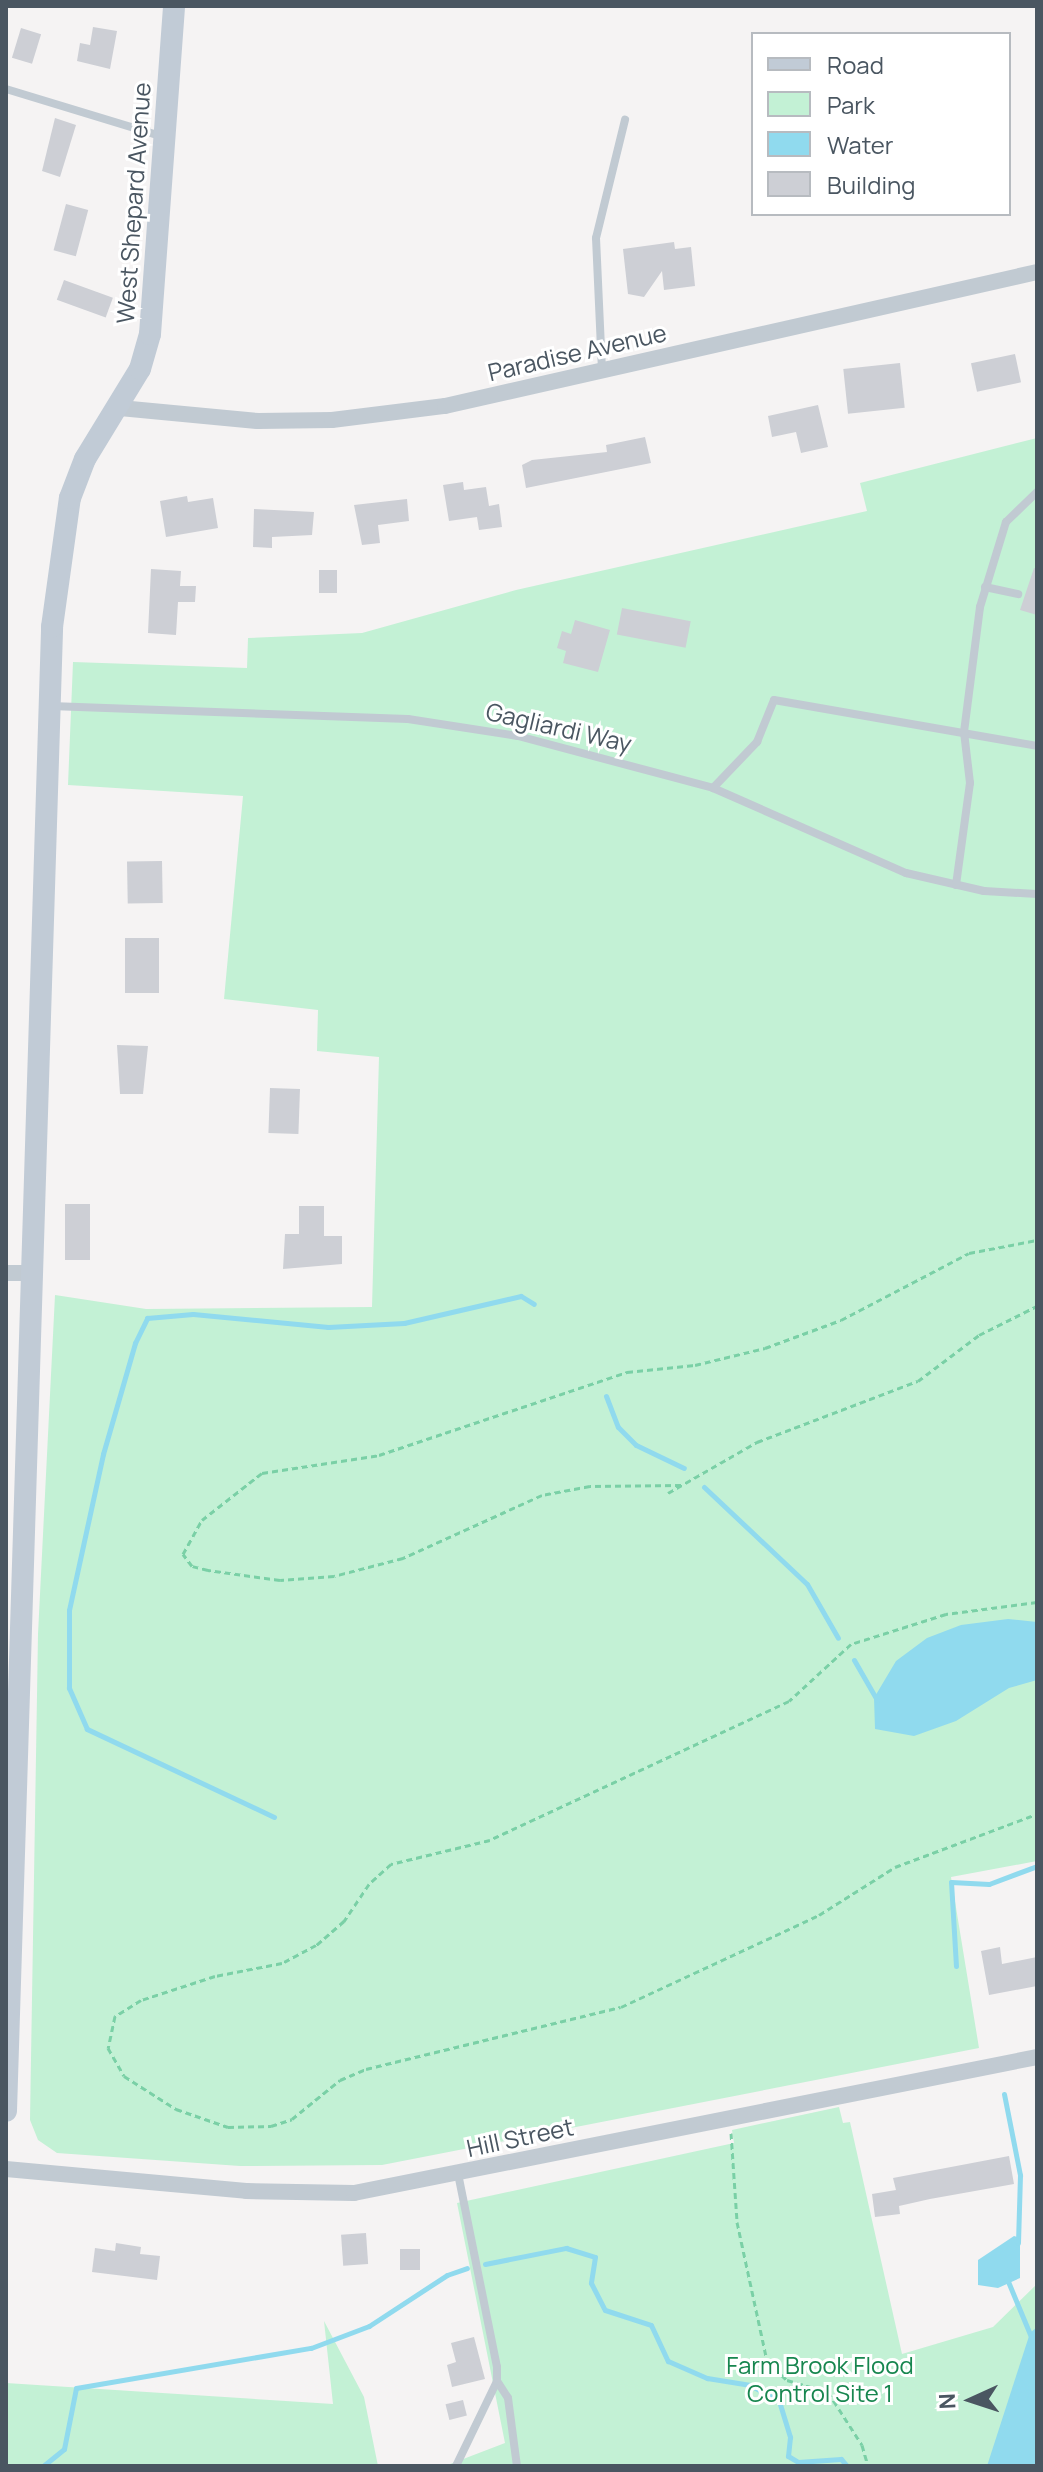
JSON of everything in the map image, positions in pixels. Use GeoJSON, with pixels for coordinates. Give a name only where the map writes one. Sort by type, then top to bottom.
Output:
{"type":"FeatureCollection","features":[{"type":"Feature","properties":{"kind":"street","name":"West Shepard Avenue"},"geometry":{"type":"LineString","coordinates":[[6,2111],[50,706],[57,576],[70,498],[91,450],[120,408],[140,369],[150,334],[174,6]]}},
{"type":"Feature","properties":{"kind":"street","name":"Paradise Avenue"},"geometry":{"type":"LineString","coordinates":[[120,408],[258,421],[332,420],[445,406],[1037,272]]}},
{"type":"Feature","properties":{"kind":"street"},"geometry":{"type":"LineString","coordinates":[[6,1273],[32,1273]]}},
{"type":"Feature","properties":{"kind":"street","name":"Hill Street"},"geometry":{"type":"LineString","coordinates":[[6,2169],[299,2194],[354,2193],[1037,2057]]}},
{"type":"Feature","properties":{"kind":"lane"},"geometry":{"type":"LineString","coordinates":[[6,89],[165,137]]}},
{"type":"Feature","properties":{"kind":"lane"},"geometry":{"type":"LineString","coordinates":[[602,371],[596,238],[625,120]]}},
{"type":"Feature","properties":{"kind":"lane"},"geometry":{"type":"LineString","coordinates":[[956,885],[970,783],[964,732],[985,587],[1006,522],[1037,492]]}},
{"type":"Feature","properties":{"kind":"lane"},"geometry":{"type":"LineString","coordinates":[[985,587],[1018,594]]}},
{"type":"Feature","properties":{"kind":"lane"},"geometry":{"type":"LineString","coordinates":[[713,788],[757,742],[774,700],[1037,746]]}},
{"type":"Feature","properties":{"kind":"lane","name":"Gagliardi Way"},"geometry":{"type":"LineString","coordinates":[[50,706],[449,724],[560,745],[713,788],[871,861],[956,885],[1037,894]]}},
{"type":"Feature","properties":{"kind":"lane"},"geometry":{"type":"LineString","coordinates":[[458,2174],[497,2381],[508,2398],[517,2466]]}},
{"type":"Feature","properties":{"kind":"lane"},"geometry":{"type":"LineString","coordinates":[[456,2466],[497,2381]]}},
{"type":"Feature","properties":{"kind":"path"},"geometry":{"type":"LineString","coordinates":[[681,1485],[590,1486],[542,1495],[403,1558],[334,1576],[280,1580],[208,1570],[192,1566],[183,1554],[202,1520],[262,1473],[379,1455],[627,1372],[695,1365],[765,1348],[841,1320],[969,1253],[1037,1240]]}},
{"type":"Feature","properties":{"kind":"path"},"geometry":{"type":"LineString","coordinates":[[668,1493],[757,1442],[918,1381],[979,1335],[1037,1306]]}},
{"type":"Feature","properties":{"kind":"path"},"geometry":{"type":"LineString","coordinates":[[1037,1602],[946,1614],[851,1644],[778,1706],[490,1840],[391,1864],[369,1884],[344,1921],[316,1945],[282,1963],[215,1976],[141,2000],[115,2016],[108,2048],[124,2076],[176,2109],[228,2127],[271,2126],[292,2119],[340,2080],[366,2069],[621,2007],[819,1915],[895,1867],[1037,1814]]}},
{"type":"Feature","properties":{"kind":"path"},"geometry":{"type":"LineString","coordinates":[[729,2117],[737,2222],[767,2361],[787,2380],[828,2392],[862,2445],[868,2466]]}},
{"type":"Feature","properties":{"kind":"green space"},"geometry":{"type":"Polygon","coordinates":[[[1037,438],[1037,1861],[951,1877],[979,2048],[382,2165],[240,2166],[57,2153],[38,2140],[30,2120],[38,1634],[55,1295],[146,1309],[372,1307],[379,1057],[317,1051],[318,1010],[224,999],[243,796],[68,785],[73,662],[247,668],[248,638],[362,633],[516,590],[867,511],[860,483],[1037,438]]]}},
{"type":"Feature","properties":{"kind":"green space","name":"Farm Brook Flood Control Site 1"},"geometry":{"type":"Polygon","coordinates":[[[839,2107],[843,2123],[850,2122],[902,2354],[993,2327],[1037,2284],[1037,2466],[445,2466],[505,2443],[457,2203],[734,2143],[732,2130],[839,2107]]]}},
{"type":"Feature","properties":{"kind":"green space"},"geometry":{"type":"Polygon","coordinates":[[[324,2321],[364,2397],[378,2466],[8,2466],[6,2383],[333,2404],[324,2321]]]}},
{"type":"Feature","properties":{"kind":"water"},"geometry":{"type":"Polygon","coordinates":[[[1008,1619],[1037,1622],[1037,1680],[1009,1688],[956,1721],[914,1736],[875,1729],[874,1698],[896,1661],[927,1638],[961,1625],[1008,1619]]]}},
{"type":"Feature","properties":{"kind":"water"},"geometry":{"type":"Polygon","coordinates":[[[1014,2236],[1020,2238],[1020,2278],[998,2288],[978,2285],[978,2260],[1014,2236]]]}},
{"type":"Feature","properties":{"kind":"water"},"geometry":{"type":"Polygon","coordinates":[[[1037,2327],[1037,2466],[987,2466],[1030,2333],[1037,2327]]]}},
{"type":"Feature","properties":{"kind":"building"},"geometry":{"type":"Polygon","coordinates":[[[93,27],[117,31],[110,69],[77,61],[80,43],[90,45],[93,27]]]}},
{"type":"Feature","properties":{"kind":"building"},"geometry":{"type":"Polygon","coordinates":[[[21,28],[41,34],[32,64],[12,58],[21,28]]]}},
{"type":"Feature","properties":{"kind":"building"},"geometry":{"type":"Polygon","coordinates":[[[55,118],[76,125],[60,177],[42,171],[55,118]]]}},
{"type":"Feature","properties":{"kind":"building"},"geometry":{"type":"Polygon","coordinates":[[[66,204],[88,210],[76,256],[54,250],[66,204]]]}},
{"type":"Feature","properties":{"kind":"building"},"geometry":{"type":"Polygon","coordinates":[[[674,242],[675,249],[691,247],[695,286],[664,290],[662,271],[644,297],[628,294],[623,249],[674,242]]]}},
{"type":"Feature","properties":{"kind":"building"},"geometry":{"type":"Polygon","coordinates":[[[64,280],[113,298],[106,318],[57,300],[64,280]]]}},
{"type":"Feature","properties":{"kind":"building"},"geometry":{"type":"Polygon","coordinates":[[[1015,354],[1021,382],[977,392],[971,363],[1015,354]]]}},
{"type":"Feature","properties":{"kind":"building"},"geometry":{"type":"Polygon","coordinates":[[[900,363],[905,408],[848,414],[843,369],[900,363]]]}},
{"type":"Feature","properties":{"kind":"building"},"geometry":{"type":"Polygon","coordinates":[[[818,405],[828,447],[801,453],[796,432],[772,437],[768,416],[818,405]]]}},
{"type":"Feature","properties":{"kind":"building"},"geometry":{"type":"Polygon","coordinates":[[[645,437],[651,463],[526,488],[522,465],[532,460],[607,452],[606,445],[645,437]]]}},
{"type":"Feature","properties":{"kind":"building"},"geometry":{"type":"Polygon","coordinates":[[[463,482],[464,490],[486,487],[489,506],[499,504],[502,527],[479,530],[477,517],[449,521],[443,485],[463,482]]]}},
{"type":"Feature","properties":{"kind":"building"},"geometry":{"type":"Polygon","coordinates":[[[187,496],[188,502],[213,498],[218,528],[166,537],[160,501],[187,496]]]}},
{"type":"Feature","properties":{"kind":"building"},"geometry":{"type":"Polygon","coordinates":[[[407,499],[409,521],[378,525],[380,543],[362,545],[354,505],[407,499]]]}},
{"type":"Feature","properties":{"kind":"building"},"geometry":{"type":"Polygon","coordinates":[[[254,509],[314,512],[312,535],[272,537],[272,548],[253,547],[254,509]]]}},
{"type":"Feature","properties":{"kind":"building"},"geometry":{"type":"Polygon","coordinates":[[[1034,568],[1037,569],[1037,615],[1020,610],[1034,568]]]}},
{"type":"Feature","properties":{"kind":"building"},"geometry":{"type":"Polygon","coordinates":[[[151,569],[181,571],[180,586],[196,586],[195,602],[178,602],[176,635],[148,633],[151,569]]]}},
{"type":"Feature","properties":{"kind":"building"},"geometry":{"type":"Polygon","coordinates":[[[319,570],[337,570],[337,593],[319,593],[319,570]]]}},
{"type":"Feature","properties":{"kind":"building"},"geometry":{"type":"Polygon","coordinates":[[[622,608],[691,621],[686,648],[617,635],[622,608]]]}},
{"type":"Feature","properties":{"kind":"building"},"geometry":{"type":"Polygon","coordinates":[[[575,620],[610,630],[598,672],[563,663],[566,651],[557,648],[562,631],[571,634],[575,620]]]}},
{"type":"Feature","properties":{"kind":"building"},"geometry":{"type":"Polygon","coordinates":[[[162,861],[163,903],[128,904],[127,862],[162,861]]]}},
{"type":"Feature","properties":{"kind":"building"},"geometry":{"type":"Polygon","coordinates":[[[125,938],[159,938],[159,993],[125,993],[125,938]]]}},
{"type":"Feature","properties":{"kind":"building"},"geometry":{"type":"Polygon","coordinates":[[[117,1045],[148,1046],[143,1094],[120,1094],[117,1045]]]}},
{"type":"Feature","properties":{"kind":"building"},"geometry":{"type":"Polygon","coordinates":[[[270,1088],[300,1089],[298,1134],[268,1133],[270,1088]]]}},
{"type":"Feature","properties":{"kind":"building"},"geometry":{"type":"Polygon","coordinates":[[[65,1204],[90,1204],[90,1260],[65,1260],[65,1204]]]}},
{"type":"Feature","properties":{"kind":"building"},"geometry":{"type":"Polygon","coordinates":[[[299,1206],[324,1206],[324,1236],[342,1236],[342,1264],[283,1269],[285,1234],[299,1234],[299,1206]]]}},
{"type":"Feature","properties":{"kind":"building"},"geometry":{"type":"Polygon","coordinates":[[[1000,1947],[1002,1964],[1037,1957],[1037,1986],[989,1995],[981,1951],[1000,1947]]]}},
{"type":"Feature","properties":{"kind":"building"},"geometry":{"type":"Polygon","coordinates":[[[1009,2156],[1014,2184],[899,2206],[900,2214],[875,2217],[872,2194],[896,2190],[893,2178],[1009,2156]]]}},
{"type":"Feature","properties":{"kind":"building"},"geometry":{"type":"Polygon","coordinates":[[[366,2233],[368,2264],[343,2266],[341,2235],[366,2233]]]}},
{"type":"Feature","properties":{"kind":"building"},"geometry":{"type":"Polygon","coordinates":[[[116,2243],[141,2247],[140,2254],[160,2256],[157,2280],[92,2272],[95,2248],[115,2251],[116,2243]]]}},
{"type":"Feature","properties":{"kind":"building"},"geometry":{"type":"Polygon","coordinates":[[[400,2249],[420,2249],[420,2270],[400,2270],[400,2249]]]}},
{"type":"Feature","properties":{"kind":"building"},"geometry":{"type":"Polygon","coordinates":[[[474,2337],[485,2379],[452,2387],[447,2365],[456,2362],[451,2343],[474,2337]]]}},
{"type":"Feature","properties":{"kind":"building"},"geometry":{"type":"Polygon","coordinates":[[[463,2400],[467,2416],[449,2420],[446,2404],[463,2400]]]}},
{"type":"Feature","properties":{"kind":"waterway"},"geometry":{"type":"LineString","coordinates":[[274,1817],[87,1729],[69,1688],[69,1610],[103,1454],[135,1343],[147,1318],[193,1314],[328,1327],[404,1323],[521,1296],[534,1304]]}},
{"type":"Feature","properties":{"kind":"waterway"},"geometry":{"type":"LineString","coordinates":[[606,1396],[618,1427],[636,1445],[684,1468]]}},
{"type":"Feature","properties":{"kind":"waterway"},"geometry":{"type":"LineString","coordinates":[[704,1487],[807,1584],[838,1638]]}},
{"type":"Feature","properties":{"kind":"waterway"},"geometry":{"type":"LineString","coordinates":[[854,1660],[877,1700]]}},
{"type":"Feature","properties":{"kind":"waterway"},"geometry":{"type":"LineString","coordinates":[[956,1966],[951,1882],[989,1884],[1037,1866]]}},
{"type":"Feature","properties":{"kind":"waterway"},"geometry":{"type":"LineString","coordinates":[[1004,2094],[1020,2175],[1018,2243]]}},
{"type":"Feature","properties":{"kind":"waterway"},"geometry":{"type":"LineString","coordinates":[[485,2264],[566,2248],[595,2257],[591,2283],[605,2310],[651,2325],[668,2361],[707,2378],[750,2385],[779,2401],[790,2437],[788,2456],[798,2462],[841,2459],[847,2466]]}},
{"type":"Feature","properties":{"kind":"waterway"},"geometry":{"type":"LineString","coordinates":[[43,2466],[64,2449],[76,2388],[311,2348],[369,2326],[447,2275],[467,2268]]}},
{"type":"Feature","properties":{"kind":"waterway"},"geometry":{"type":"LineString","coordinates":[[1007,2279],[1032,2339]]}}]}
